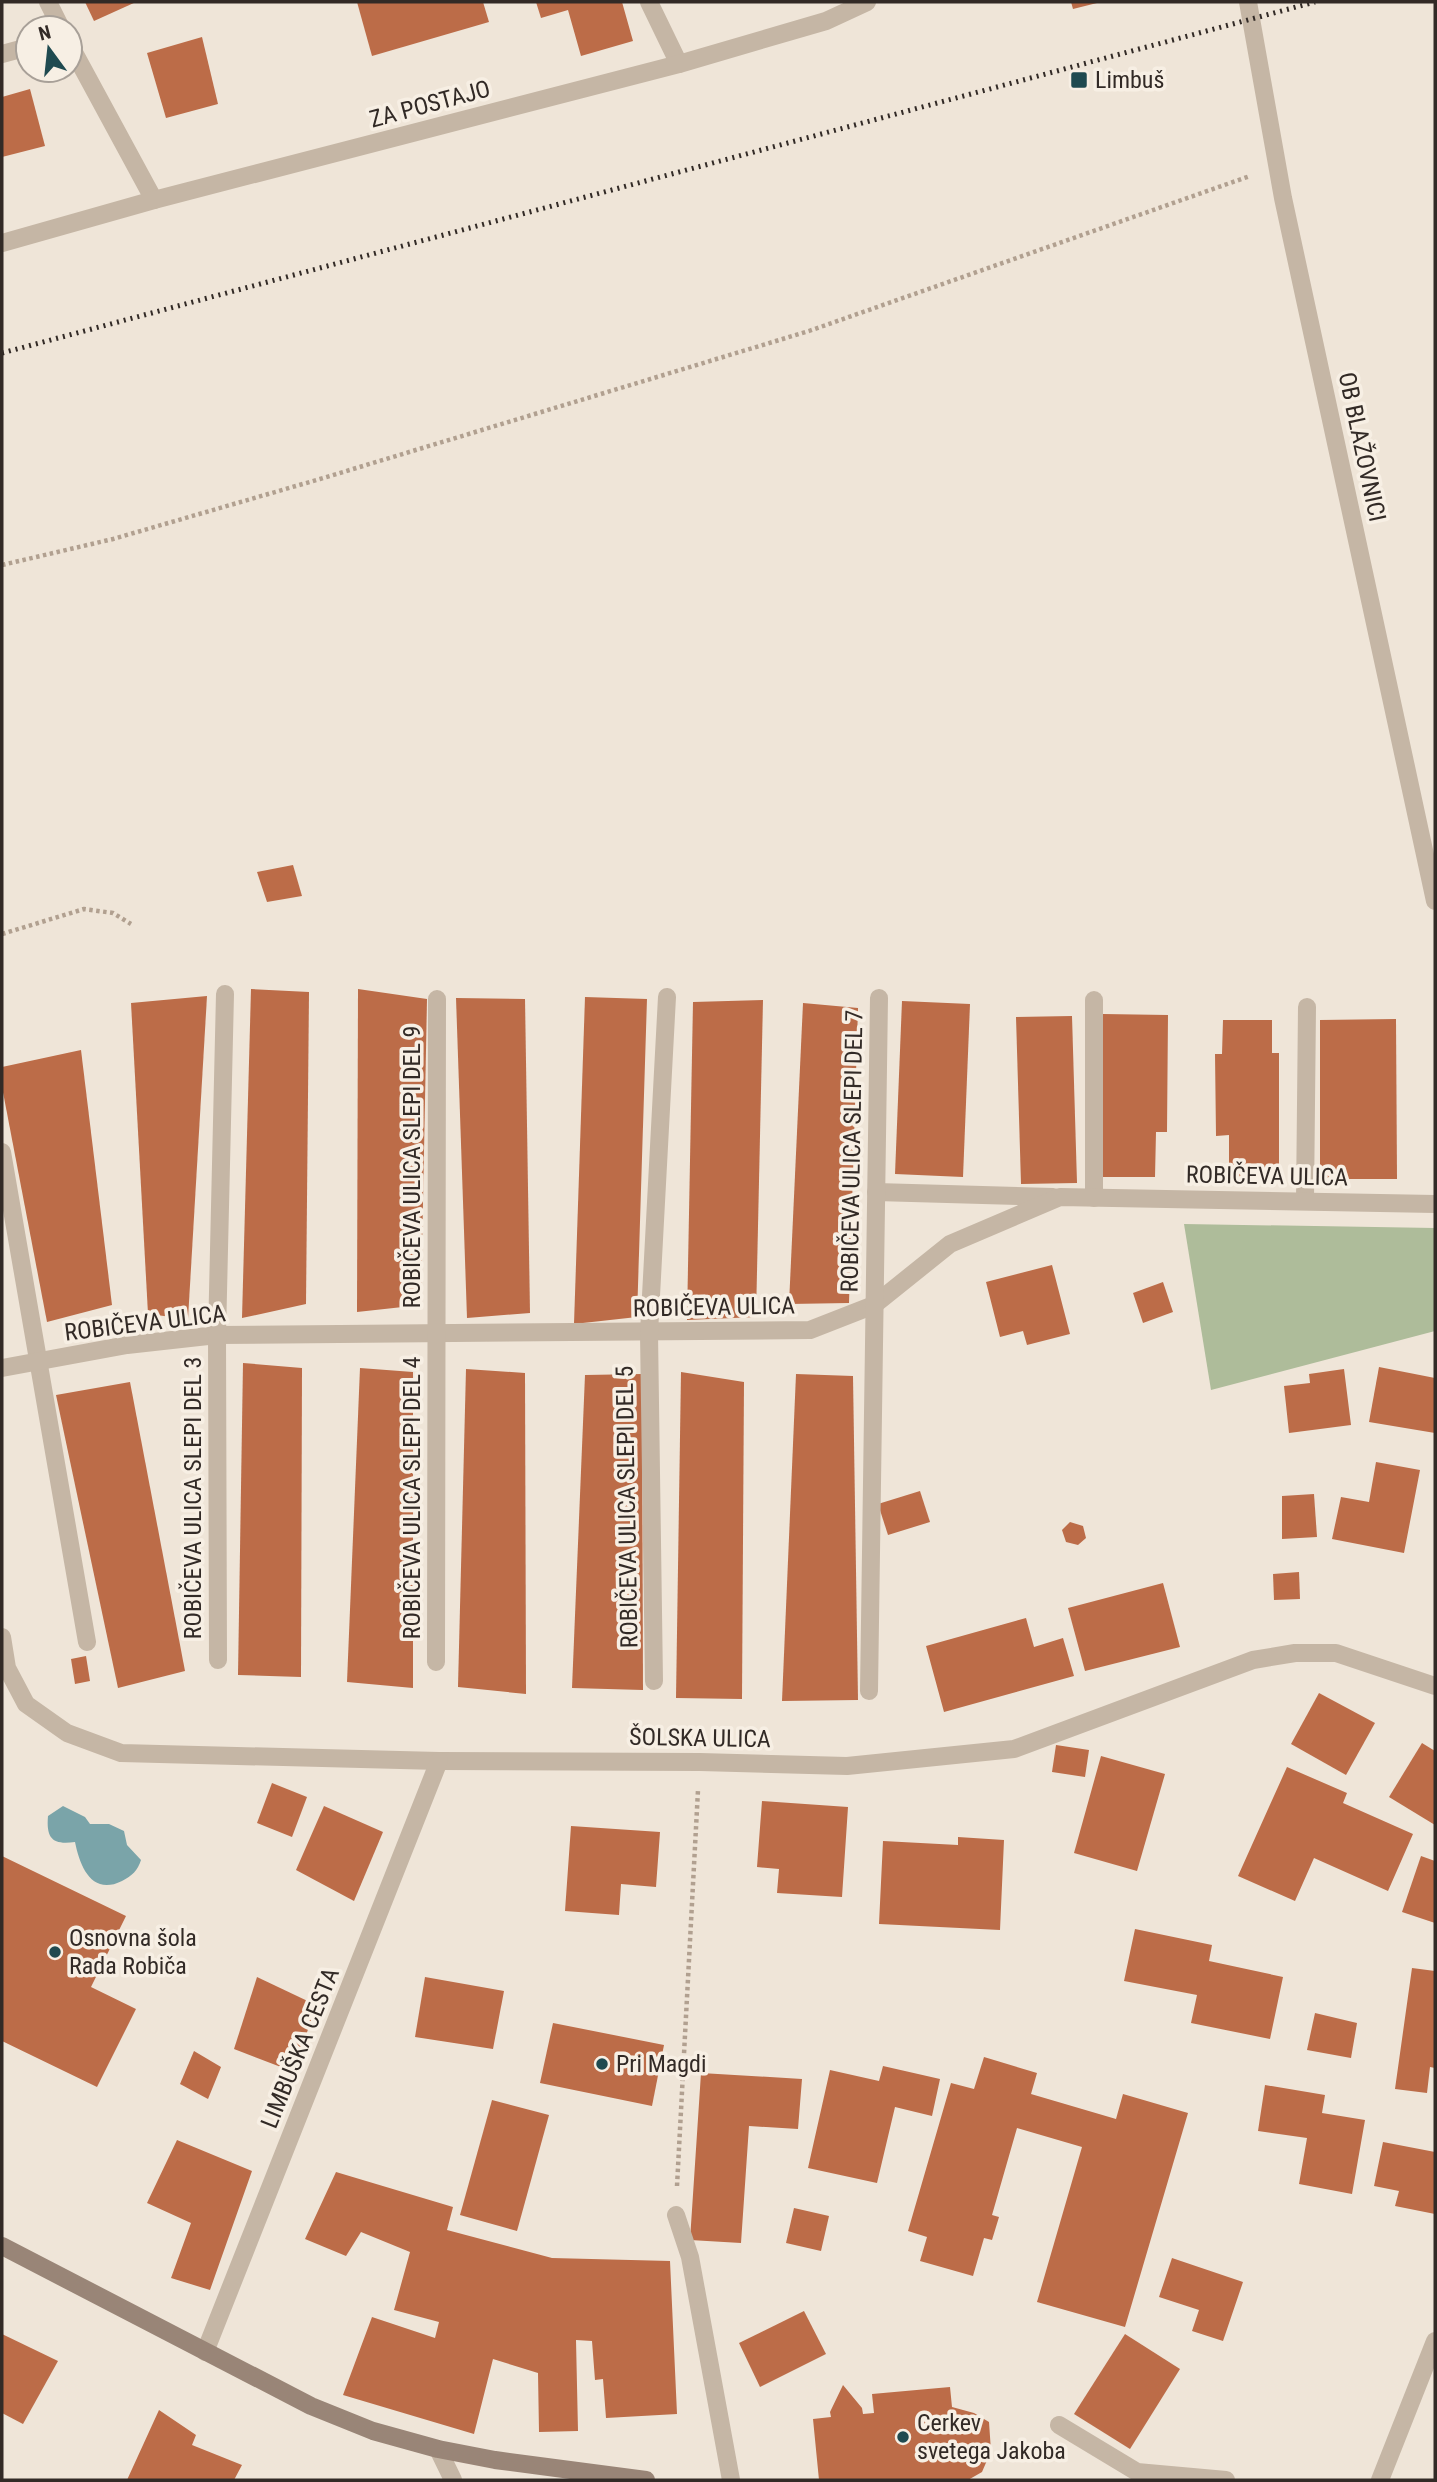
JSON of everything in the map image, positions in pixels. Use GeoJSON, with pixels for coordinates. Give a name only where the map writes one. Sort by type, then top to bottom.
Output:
{"type":"FeatureCollection","features":[{"type":"Feature","properties":{"kind":"main road"},"geometry":{"type":"LineString","coordinates":[[2,2246],[311,2406],[373,2431],[438,2449],[646,2480]]}},
{"type":"Feature","properties":{"kind":"street"},"geometry":{"type":"LineString","coordinates":[[649,2],[679,64]]}},
{"type":"Feature","properties":{"kind":"street","name":"ZA POSTAJO"},"geometry":{"type":"LineString","coordinates":[[2,243],[154,200],[679,64],[826,21],[867,2]]}},
{"type":"Feature","properties":{"kind":"street","name":"OB BLAŽOVNICI"},"geometry":{"type":"LineString","coordinates":[[1248,2],[1278,167],[1435,901]]}},
{"type":"Feature","properties":{"kind":"street"},"geometry":{"type":"LineString","coordinates":[[84,71],[154,200]]}},
{"type":"Feature","properties":{"kind":"street","name":"ROBIČEVA ULICA SLEPI DEL 3"},"geometry":{"type":"LineString","coordinates":[[218,1660],[217,1335],[225,994]]}},
{"type":"Feature","properties":{"kind":"street","name":"ROBIČEVA ULICA SLEPI DEL 5"},"geometry":{"type":"LineString","coordinates":[[654,1681],[649,1333],[667,996]]}},
{"type":"Feature","properties":{"kind":"street","name":"ROBIČEVA ULICA SLEPI DEL 7"},"geometry":{"type":"LineString","coordinates":[[869,1691],[879,998]]}},
{"type":"Feature","properties":{"kind":"street","name":"ROBIČEVA ULICA SLEPI DEL 9"},"geometry":{"type":"LineString","coordinates":[[437,999],[437,1334]]}},
{"type":"Feature","properties":{"kind":"street"},"geometry":{"type":"LineString","coordinates":[[1094,1000],[1094,1198]]}},
{"type":"Feature","properties":{"kind":"street"},"geometry":{"type":"LineString","coordinates":[[1306,1200],[1307,1007]]}},
{"type":"Feature","properties":{"kind":"street"},"geometry":{"type":"LineString","coordinates":[[2,1152],[87,1642]]}},
{"type":"Feature","properties":{"kind":"street"},"geometry":{"type":"LineString","coordinates":[[876,1192],[1060,1197]]}},
{"type":"Feature","properties":{"kind":"street","name":"ROBIČEVA ULICA"},"geometry":{"type":"LineString","coordinates":[[2,1368],[127,1345],[217,1335],[810,1330],[874,1305],[950,1244],[1060,1197],[1435,1203]]}},
{"type":"Feature","properties":{"kind":"street","name":"ROBIČEVA ULICA SLEPI DEL 4"},"geometry":{"type":"LineString","coordinates":[[436,1662],[437,1334]]}},
{"type":"Feature","properties":{"kind":"street","name":"ŠOLSKA ULICA"},"geometry":{"type":"LineString","coordinates":[[2,1637],[7,1668],[26,1704],[67,1733],[121,1753],[439,1761],[700,1762],[847,1766],[1014,1749],[1254,1660],[1295,1653],[1336,1653],[1435,1686]]}},
{"type":"Feature","properties":{"kind":"street","name":"LIMBUŠKA CESTA"},"geometry":{"type":"LineString","coordinates":[[205,2351],[439,1761]]}},
{"type":"Feature","properties":{"kind":"street"},"geometry":{"type":"LineString","coordinates":[[676,2215],[690,2257],[732,2480]]}},
{"type":"Feature","properties":{"kind":"street"},"geometry":{"type":"LineString","coordinates":[[1380,2480],[1435,2341]]}},
{"type":"Feature","properties":{"kind":"street"},"geometry":{"type":"LineString","coordinates":[[1059,2425],[1137,2472],[1226,2480]]}},
{"type":"Feature","properties":{"kind":"street"},"geometry":{"type":"LineString","coordinates":[[438,2449],[453,2480]]}},
{"type":"Feature","properties":{"kind":"path"},"geometry":{"type":"LineString","coordinates":[[2,565],[113,539],[307,483],[809,331],[1278,167]]}},
{"type":"Feature","properties":{"kind":"path"},"geometry":{"type":"LineString","coordinates":[[2,934],[84,909],[113,913],[131,925]]}},
{"type":"Feature","properties":{"kind":"path"},"geometry":{"type":"LineString","coordinates":[[676,2215],[700,1762]]}},
{"type":"Feature","properties":{"kind":"green space"},"geometry":{"type":"Polygon","coordinates":[[[1184,1224],[1435,1228],[1435,1331],[1211,1390],[1184,1224]]]}},
{"type":"Feature","properties":{"kind":"water"},"geometry":{"type":"Polygon","coordinates":[[[63,1806],[85,1817],[90,1824],[109,1824],[124,1831],[127,1845],[141,1860],[134,1872],[112,1885],[95,1882],[80,1861],[75,1842],[56,1841],[50,1835],[48,1816],[63,1806]]]}},
{"type":"Feature","properties":{"kind":"building"},"geometry":{"type":"Polygon","coordinates":[[[85,2],[136,2],[94,21],[85,2]]]}},
{"type":"Feature","properties":{"kind":"building"},"geometry":{"type":"Polygon","coordinates":[[[357,2],[483,2],[489,22],[372,56],[357,2]]]}},
{"type":"Feature","properties":{"kind":"building"},"geometry":{"type":"Polygon","coordinates":[[[536,2],[622,2],[633,41],[581,56],[568,10],[541,18],[536,2]]]}},
{"type":"Feature","properties":{"kind":"building"},"geometry":{"type":"Polygon","coordinates":[[[1071,2],[1097,2],[1097,3],[1073,9],[1071,2]]]}},
{"type":"Feature","properties":{"kind":"building"},"geometry":{"type":"Polygon","coordinates":[[[202,37],[218,104],[166,118],[147,53],[202,37]]]}},
{"type":"Feature","properties":{"kind":"building"},"geometry":{"type":"Polygon","coordinates":[[[30,89],[45,146],[2,157],[2,97],[30,89]]]}},
{"type":"Feature","properties":{"kind":"building"},"geometry":{"type":"Polygon","coordinates":[[[293,865],[302,896],[267,902],[257,872],[293,865]]]}},
{"type":"Feature","properties":{"kind":"building"},"geometry":{"type":"Polygon","coordinates":[[[251,989],[309,992],[306,1304],[242,1318],[251,989]]]}},
{"type":"Feature","properties":{"kind":"building"},"geometry":{"type":"Polygon","coordinates":[[[358,989],[427,999],[421,1305],[357,1312],[358,989]]]}},
{"type":"Feature","properties":{"kind":"building"},"geometry":{"type":"Polygon","coordinates":[[[207,996],[188,1319],[148,1314],[131,1003],[207,996]]]}},
{"type":"Feature","properties":{"kind":"building"},"geometry":{"type":"Polygon","coordinates":[[[585,997],[647,999],[637,1317],[574,1324],[585,997]]]}},
{"type":"Feature","properties":{"kind":"building"},"geometry":{"type":"Polygon","coordinates":[[[456,998],[525,999],[530,1313],[467,1318],[456,998]]]}},
{"type":"Feature","properties":{"kind":"building"},"geometry":{"type":"Polygon","coordinates":[[[763,1000],[756,1317],[687,1320],[693,1002],[763,1000]]]}},
{"type":"Feature","properties":{"kind":"building"},"geometry":{"type":"Polygon","coordinates":[[[902,1001],[970,1004],[963,1177],[895,1174],[902,1001]]]}},
{"type":"Feature","properties":{"kind":"building"},"geometry":{"type":"Polygon","coordinates":[[[803,1003],[858,1008],[849,1303],[789,1304],[803,1003]]]}},
{"type":"Feature","properties":{"kind":"building"},"geometry":{"type":"Polygon","coordinates":[[[1103,1014],[1168,1015],[1167,1132],[1156,1132],[1155,1177],[1101,1177],[1103,1014]]]}},
{"type":"Feature","properties":{"kind":"building"},"geometry":{"type":"Polygon","coordinates":[[[1072,1016],[1077,1183],[1021,1184],[1016,1017],[1072,1016]]]}},
{"type":"Feature","properties":{"kind":"building"},"geometry":{"type":"Polygon","coordinates":[[[1396,1019],[1397,1179],[1320,1179],[1320,1020],[1396,1019]]]}},
{"type":"Feature","properties":{"kind":"building"},"geometry":{"type":"Polygon","coordinates":[[[1223,1020],[1272,1020],[1272,1053],[1279,1053],[1279,1177],[1229,1178],[1229,1135],[1216,1136],[1215,1054],[1222,1054],[1223,1020]]]}},
{"type":"Feature","properties":{"kind":"building"},"geometry":{"type":"Polygon","coordinates":[[[81,1050],[112,1305],[47,1322],[2,1087],[2,1067],[81,1050]]]}},
{"type":"Feature","properties":{"kind":"building"},"geometry":{"type":"Polygon","coordinates":[[[1052,1265],[1070,1334],[1027,1345],[1023,1331],[1000,1337],[986,1282],[1052,1265]]]}},
{"type":"Feature","properties":{"kind":"building"},"geometry":{"type":"Polygon","coordinates":[[[1163,1282],[1173,1312],[1143,1323],[1133,1293],[1163,1282]]]}},
{"type":"Feature","properties":{"kind":"building"},"geometry":{"type":"Polygon","coordinates":[[[243,1363],[302,1368],[301,1677],[238,1675],[243,1363]]]}},
{"type":"Feature","properties":{"kind":"building"},"geometry":{"type":"Polygon","coordinates":[[[1379,1367],[1435,1378],[1435,1433],[1369,1422],[1379,1367]]]}},
{"type":"Feature","properties":{"kind":"building"},"geometry":{"type":"Polygon","coordinates":[[[360,1368],[413,1372],[413,1688],[347,1682],[360,1368]]]}},
{"type":"Feature","properties":{"kind":"building"},"geometry":{"type":"Polygon","coordinates":[[[466,1369],[525,1373],[526,1694],[458,1687],[466,1369]]]}},
{"type":"Feature","properties":{"kind":"building"},"geometry":{"type":"Polygon","coordinates":[[[1344,1369],[1351,1425],[1289,1433],[1284,1386],[1310,1383],[1309,1374],[1344,1369]]]}},
{"type":"Feature","properties":{"kind":"building"},"geometry":{"type":"Polygon","coordinates":[[[681,1372],[744,1382],[742,1699],[676,1698],[681,1372]]]}},
{"type":"Feature","properties":{"kind":"building"},"geometry":{"type":"Polygon","coordinates":[[[642,1374],[643,1690],[572,1688],[585,1375],[642,1374]]]}},
{"type":"Feature","properties":{"kind":"building"},"geometry":{"type":"Polygon","coordinates":[[[796,1374],[853,1376],[858,1700],[782,1701],[796,1374]]]}},
{"type":"Feature","properties":{"kind":"building"},"geometry":{"type":"Polygon","coordinates":[[[130,1382],[185,1671],[118,1688],[56,1395],[130,1382]]]}},
{"type":"Feature","properties":{"kind":"building"},"geometry":{"type":"Polygon","coordinates":[[[1376,1462],[1420,1470],[1404,1553],[1332,1539],[1341,1497],[1369,1502],[1376,1462]]]}},
{"type":"Feature","properties":{"kind":"building"},"geometry":{"type":"Polygon","coordinates":[[[920,1491],[930,1522],[888,1535],[878,1504],[920,1491]]]}},
{"type":"Feature","properties":{"kind":"building"},"geometry":{"type":"Polygon","coordinates":[[[1314,1494],[1317,1537],[1282,1539],[1282,1496],[1314,1494]]]}},
{"type":"Feature","properties":{"kind":"building"},"geometry":{"type":"Polygon","coordinates":[[[1070,1522],[1083,1526],[1086,1538],[1078,1545],[1066,1542],[1062,1530],[1070,1522]]]}},
{"type":"Feature","properties":{"kind":"building"},"geometry":{"type":"Polygon","coordinates":[[[1299,1572],[1300,1599],[1274,1600],[1273,1574],[1299,1572]]]}},
{"type":"Feature","properties":{"kind":"building"},"geometry":{"type":"Polygon","coordinates":[[[1163,1583],[1180,1647],[1085,1671],[1068,1608],[1163,1583]]]}},
{"type":"Feature","properties":{"kind":"building"},"geometry":{"type":"Polygon","coordinates":[[[1026,1618],[1034,1647],[1063,1638],[1074,1676],[944,1712],[926,1646],[1026,1618]]]}},
{"type":"Feature","properties":{"kind":"building"},"geometry":{"type":"Polygon","coordinates":[[[86,1656],[90,1681],[75,1684],[71,1659],[86,1656]]]}},
{"type":"Feature","properties":{"kind":"building"},"geometry":{"type":"Polygon","coordinates":[[[1319,1693],[1375,1723],[1346,1775],[1291,1744],[1319,1693]]]}},
{"type":"Feature","properties":{"kind":"building"},"geometry":{"type":"Polygon","coordinates":[[[1422,1743],[1435,1751],[1435,1825],[1389,1797],[1422,1743]]]}},
{"type":"Feature","properties":{"kind":"building"},"geometry":{"type":"Polygon","coordinates":[[[1056,1745],[1089,1750],[1085,1777],[1052,1772],[1056,1745]]]}},
{"type":"Feature","properties":{"kind":"building"},"geometry":{"type":"Polygon","coordinates":[[[1101,1756],[1165,1774],[1137,1871],[1074,1853],[1101,1756]]]}},
{"type":"Feature","properties":{"kind":"building"},"geometry":{"type":"Polygon","coordinates":[[[1287,1767],[1347,1793],[1343,1803],[1413,1834],[1388,1891],[1314,1858],[1295,1901],[1238,1876],[1287,1767]]]}},
{"type":"Feature","properties":{"kind":"building"},"geometry":{"type":"Polygon","coordinates":[[[272,1783],[307,1797],[292,1837],[257,1823],[272,1783]]]}},
{"type":"Feature","properties":{"kind":"building"},"geometry":{"type":"Polygon","coordinates":[[[762,1801],[848,1807],[842,1897],[777,1893],[779,1869],[757,1867],[762,1801]]]}},
{"type":"Feature","properties":{"kind":"building"},"geometry":{"type":"Polygon","coordinates":[[[324,1806],[383,1832],[354,1901],[296,1870],[324,1806]]]}},
{"type":"Feature","properties":{"kind":"building"},"geometry":{"type":"Polygon","coordinates":[[[571,1826],[660,1832],[656,1887],[621,1884],[619,1915],[565,1911],[571,1826]]]}},
{"type":"Feature","properties":{"kind":"building"},"geometry":{"type":"Polygon","coordinates":[[[958,1837],[1004,1840],[1000,1930],[879,1924],[883,1841],[958,1845],[958,1837]]]}},
{"type":"Feature","properties":{"kind":"building","name":"Osnovna šola Rada Robiča"},"geometry":{"type":"Polygon","coordinates":[[[2,1856],[126,1916],[91,1987],[136,2009],[97,2087],[2,2041],[2,1856]]]}},
{"type":"Feature","properties":{"kind":"building"},"geometry":{"type":"Polygon","coordinates":[[[1421,1856],[1435,1861],[1435,1923],[1402,1912],[1421,1856]]]}},
{"type":"Feature","properties":{"kind":"building"},"geometry":{"type":"Polygon","coordinates":[[[1135,1929],[1212,1945],[1209,1961],[1283,1977],[1270,2039],[1191,2023],[1197,1995],[1124,1981],[1135,1929]]]}},
{"type":"Feature","properties":{"kind":"building"},"geometry":{"type":"Polygon","coordinates":[[[1412,1968],[1435,1971],[1435,2068],[1430,2067],[1427,2093],[1395,2089],[1412,1968]]]}},
{"type":"Feature","properties":{"kind":"building"},"geometry":{"type":"Polygon","coordinates":[[[257,1977],[316,2005],[294,2072],[234,2049],[257,1977]]]}},
{"type":"Feature","properties":{"kind":"building"},"geometry":{"type":"Polygon","coordinates":[[[425,1977],[504,1991],[493,2049],[415,2037],[425,1977]]]}},
{"type":"Feature","properties":{"kind":"building"},"geometry":{"type":"Polygon","coordinates":[[[1315,2013],[1357,2023],[1351,2058],[1307,2050],[1315,2013]]]}},
{"type":"Feature","properties":{"kind":"building","name":"Pri Magdi"},"geometry":{"type":"Polygon","coordinates":[[[553,2023],[664,2045],[652,2106],[540,2083],[553,2023]]]}},
{"type":"Feature","properties":{"kind":"building"},"geometry":{"type":"Polygon","coordinates":[[[194,2051],[221,2067],[208,2099],[180,2084],[194,2051]]]}},
{"type":"Feature","properties":{"kind":"building"},"geometry":{"type":"Polygon","coordinates":[[[984,2057],[1037,2073],[1031,2094],[1116,2119],[1123,2094],[1188,2113],[1125,2327],[1037,2302],[1082,2147],[1017,2128],[992,2215],[999,2217],[992,2240],[984,2238],[973,2276],[920,2261],[927,2237],[908,2231],[951,2083],[974,2089],[984,2057]]]}},
{"type":"Feature","properties":{"kind":"building"},"geometry":{"type":"Polygon","coordinates":[[[883,2066],[940,2079],[932,2116],[895,2107],[877,2183],[808,2168],[830,2070],[879,2081],[883,2066]]]}},
{"type":"Feature","properties":{"kind":"building"},"geometry":{"type":"Polygon","coordinates":[[[701,2073],[802,2079],[798,2129],[749,2126],[741,2243],[690,2240],[701,2073]]]}},
{"type":"Feature","properties":{"kind":"building"},"geometry":{"type":"Polygon","coordinates":[[[1265,2085],[1325,2095],[1322,2113],[1365,2120],[1352,2194],[1299,2184],[1307,2138],[1258,2131],[1265,2085]]]}},
{"type":"Feature","properties":{"kind":"building"},"geometry":{"type":"Polygon","coordinates":[[[492,2100],[549,2115],[517,2231],[460,2215],[492,2100]]]}},
{"type":"Feature","properties":{"kind":"building"},"geometry":{"type":"Polygon","coordinates":[[[177,2140],[252,2171],[210,2290],[171,2278],[191,2223],[147,2203],[177,2140]]]}},
{"type":"Feature","properties":{"kind":"building"},"geometry":{"type":"Polygon","coordinates":[[[1383,2142],[1435,2152],[1435,2214],[1395,2206],[1399,2191],[1374,2186],[1383,2142]]]}},
{"type":"Feature","properties":{"kind":"building"},"geometry":{"type":"Polygon","coordinates":[[[336,2172],[453,2207],[447,2230],[552,2258],[670,2261],[677,2414],[606,2418],[603,2379],[595,2380],[592,2341],[576,2340],[578,2431],[539,2432],[538,2373],[493,2359],[474,2434],[343,2395],[372,2317],[435,2338],[439,2322],[394,2310],[410,2252],[361,2232],[346,2256],[305,2239],[336,2172]]]}},
{"type":"Feature","properties":{"kind":"building"},"geometry":{"type":"Polygon","coordinates":[[[794,2208],[829,2216],[821,2251],[786,2243],[794,2208]]]}},
{"type":"Feature","properties":{"kind":"building"},"geometry":{"type":"Polygon","coordinates":[[[1172,2258],[1243,2282],[1223,2341],[1192,2331],[1199,2310],[1159,2297],[1172,2258]]]}},
{"type":"Feature","properties":{"kind":"building"},"geometry":{"type":"Polygon","coordinates":[[[804,2311],[826,2354],[760,2387],[739,2343],[804,2311]]]}},
{"type":"Feature","properties":{"kind":"building"},"geometry":{"type":"Polygon","coordinates":[[[2,2334],[58,2361],[23,2424],[2,2413],[2,2334]]]}},
{"type":"Feature","properties":{"kind":"building"},"geometry":{"type":"Polygon","coordinates":[[[1125,2334],[1180,2369],[1130,2449],[1074,2414],[1125,2334]]]}},
{"type":"Feature","properties":{"kind":"building","name":"Cerkev svetega Jakoba"},"geometry":{"type":"Polygon","coordinates":[[[843,2385],[862,2408],[863,2414],[874,2413],[872,2394],[950,2387],[952,2407],[974,2413],[989,2422],[991,2451],[982,2472],[968,2480],[819,2480],[813,2419],[831,2417],[830,2412],[843,2385]]]}},
{"type":"Feature","properties":{"kind":"building"},"geometry":{"type":"Polygon","coordinates":[[[159,2410],[196,2435],[192,2445],[242,2465],[234,2480],[127,2480],[159,2410]]]}},
{"type":"Feature","properties":{"kind":"railway"},"geometry":{"type":"LineString","coordinates":[[2,353],[1315,2]]}},
{"type":"Feature","properties":{"kind":"place","name":"Limbuš"},"geometry":{"type":"Point","coordinates":[1079,80]}},
{"type":"Feature","properties":{"kind":"place","name":"Osnovna šola Rada Robiča"},"geometry":{"type":"Point","coordinates":[55,1952]}},
{"type":"Feature","properties":{"kind":"place","name":"Pri Magdi"},"geometry":{"type":"Point","coordinates":[602,2064]}},
{"type":"Feature","properties":{"kind":"place","name":"Cerkev svetega Jakoba"},"geometry":{"type":"Point","coordinates":[903,2437]}}]}
